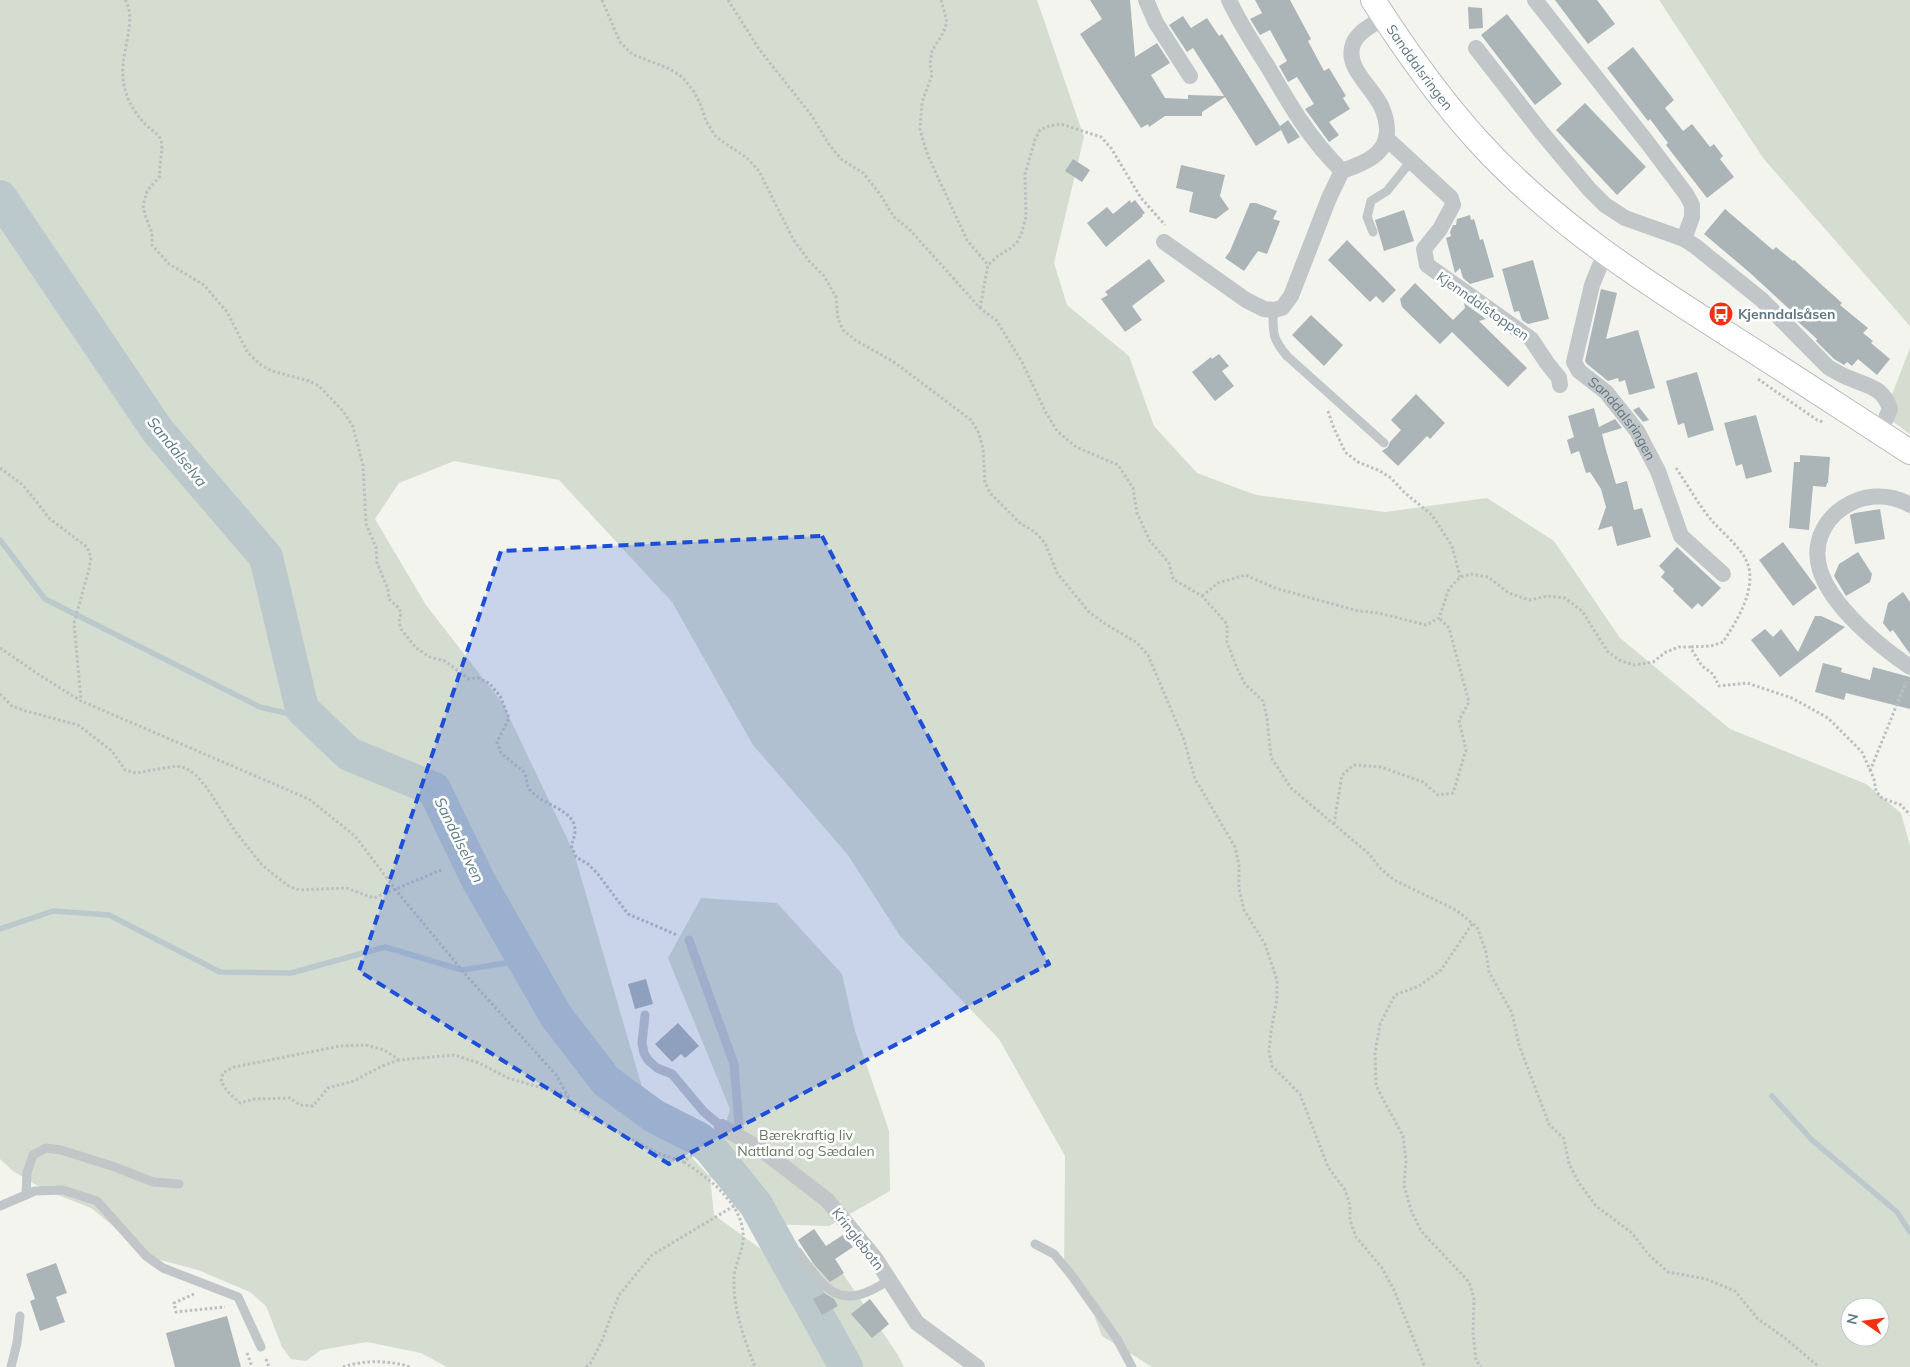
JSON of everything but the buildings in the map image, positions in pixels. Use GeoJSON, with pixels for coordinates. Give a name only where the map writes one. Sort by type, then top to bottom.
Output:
{"type":"FeatureCollection","features":[{"type":"Feature","properties":{"kind":"main road","name":"Sanddalsringen"},"geometry":{"type":"LineString","coordinates":[[1379,9],[1444,102],[1480,143],[1553,212],[1636,276],[1910,452]]}},
{"type":"Feature","properties":{"kind":"street"},"geometry":{"type":"LineString","coordinates":[[1146,0],[1156,23],[1190,76]]}},
{"type":"Feature","properties":{"kind":"street"},"geometry":{"type":"LineString","coordinates":[[1228,0],[1303,126],[1342,171]]}},
{"type":"Feature","properties":{"kind":"street"},"geometry":{"type":"LineString","coordinates":[[1535,0],[1686,194],[1692,205],[1692,217],[1684,238]]}},
{"type":"Feature","properties":{"kind":"street"},"geometry":{"type":"LineString","coordinates":[[1169,246],[1246,300],[1264,309],[1282,308],[1291,296],[1328,198],[1342,171],[1371,159],[1378,152],[1386,138],[1386,123],[1383,109],[1351,58],[1352,46],[1356,37],[1379,9]]}},
{"type":"Feature","properties":{"kind":"street"},"geometry":{"type":"LineString","coordinates":[[1476,48],[1542,133],[1589,189],[1605,205],[1625,218],[1684,238],[1762,300],[1828,367],[1841,375],[1881,392],[1887,400],[1890,409],[1880,432]]}},
{"type":"Feature","properties":{"kind":"street","name":"Kjenndalstoppen"},"geometry":{"type":"LineString","coordinates":[[1386,138],[1451,198],[1453,205],[1440,229],[1424,249],[1427,265],[1532,339],[1559,378],[1560,385]]}},
{"type":"Feature","properties":{"kind":"street","name":"Sanddalsringen"},"geometry":{"type":"LineString","coordinates":[[1605,253],[1592,285],[1574,362],[1578,371],[1606,392],[1637,431],[1658,471],[1681,536],[1723,574]]}},
{"type":"Feature","properties":{"kind":"street"},"geometry":{"type":"LineString","coordinates":[[1908,674],[1851,617],[1825,583],[1819,568],[1818,556],[1819,543],[1824,529],[1843,507],[1854,501],[1876,495],[1902,500],[1910,505]]}},
{"type":"Feature","properties":{"kind":"street","name":"Kringlebotn"},"geometry":{"type":"LineString","coordinates":[[722,1128],[762,1150],[827,1200],[875,1258],[917,1323],[977,1367]]}},
{"type":"Feature","properties":{"kind":"lane"},"geometry":{"type":"LineString","coordinates":[[1373,232],[1367,217],[1371,201],[1387,191],[1411,162]]}},
{"type":"Feature","properties":{"kind":"lane"},"geometry":{"type":"LineString","coordinates":[[1273,310],[1273,330],[1276,343],[1287,356],[1384,443]]}},
{"type":"Feature","properties":{"kind":"lane"},"geometry":{"type":"LineString","coordinates":[[689,940],[734,1064],[740,1137]]}},
{"type":"Feature","properties":{"kind":"lane"},"geometry":{"type":"LineString","coordinates":[[645,1015],[642,1043],[648,1060],[657,1068],[672,1074],[704,1112],[722,1128]]}},
{"type":"Feature","properties":{"kind":"lane"},"geometry":{"type":"LineString","coordinates":[[26,1195],[27,1173],[33,1155],[46,1148],[61,1150],[115,1167],[153,1182],[179,1184]]}},
{"type":"Feature","properties":{"kind":"lane"},"geometry":{"type":"LineString","coordinates":[[0,1206],[35,1191],[63,1190],[97,1201],[146,1256],[163,1268],[238,1297],[261,1346]]}},
{"type":"Feature","properties":{"kind":"lane"},"geometry":{"type":"LineString","coordinates":[[1035,1244],[1054,1254],[1073,1277],[1117,1339],[1132,1367]]}},
{"type":"Feature","properties":{"kind":"lane"},"geometry":{"type":"LineString","coordinates":[[798,1252],[818,1280],[831,1290],[847,1297],[856,1297],[866,1293],[889,1280]]}},
{"type":"Feature","properties":{"kind":"lane"},"geometry":{"type":"LineString","coordinates":[[11,1367],[17,1343],[20,1316]]}},
{"type":"Feature","properties":{"kind":"path"},"geometry":{"type":"LineString","coordinates":[[125,0],[130,7],[131,21],[124,49],[123,78],[128,101],[135,113],[160,138],[161,147],[160,176],[148,191],[143,205],[152,233],[152,245],[169,264],[204,285],[227,312],[248,353],[261,366],[319,386],[344,411],[353,427],[363,465],[366,524],[376,547],[377,563],[388,589],[389,599],[399,608],[401,613],[399,622],[401,629],[416,648],[430,656],[446,661],[469,679],[478,678],[489,683],[500,696],[509,718],[497,742],[501,753],[524,772],[527,776],[531,792],[551,806],[562,809],[572,821],[575,831],[571,845],[576,857],[588,864],[597,873],[628,914],[689,940]]}},
{"type":"Feature","properties":{"kind":"path"},"geometry":{"type":"LineString","coordinates":[[602,0],[620,42],[632,54],[670,69],[682,78],[693,90],[706,121],[716,137],[747,158],[759,171],[793,239],[810,262],[824,276],[836,297],[838,319],[843,330],[855,340],[894,362],[971,420],[979,433],[984,449],[985,482],[990,493],[1020,523],[1046,543],[1057,573],[1089,612],[1136,642],[1148,655],[1184,740],[1195,779],[1235,847],[1239,865],[1239,889],[1244,910],[1265,944],[1277,980],[1277,999],[1269,1051],[1272,1066],[1300,1094],[1328,1167],[1345,1190],[1350,1204],[1350,1220],[1356,1237],[1382,1268],[1394,1290],[1426,1367]]}},
{"type":"Feature","properties":{"kind":"path"},"geometry":{"type":"LineString","coordinates":[[728,0],[760,49],[812,116],[840,159],[863,173],[880,194],[894,217],[909,229],[980,308],[996,320],[1022,362],[1045,411],[1057,431],[1076,447],[1118,465],[1133,488],[1137,513],[1150,541],[1169,563],[1174,579],[1202,596],[1227,624],[1227,642],[1237,668],[1245,684],[1263,701],[1267,718],[1271,757],[1291,788],[1368,853],[1381,869],[1394,880],[1456,910],[1477,927],[1486,952],[1489,972],[1512,1013],[1519,1045],[1549,1124],[1564,1139],[1569,1164],[1578,1183],[1596,1206],[1632,1234],[1648,1254],[1668,1272],[1706,1279],[1735,1292],[1758,1318],[1786,1338],[1819,1367]]}},
{"type":"Feature","properties":{"kind":"path"},"geometry":{"type":"LineString","coordinates":[[942,0],[946,22],[943,33],[932,51],[930,64],[932,75],[922,102],[920,130],[928,156],[968,240],[988,265]]}},
{"type":"Feature","properties":{"kind":"path"},"geometry":{"type":"LineString","coordinates":[[980,308],[988,265],[1011,248],[1017,242],[1022,232],[1026,217],[1025,174],[1035,140],[1040,130],[1049,126],[1061,124],[1102,137],[1111,148],[1140,198],[1179,240],[1169,246]]}},
{"type":"Feature","properties":{"kind":"path"},"geometry":{"type":"LineString","coordinates":[[1325,390],[1326,405],[1332,426],[1345,452],[1358,462],[1391,478],[1405,493],[1432,515],[1452,546],[1460,576]]}},
{"type":"Feature","properties":{"kind":"path"},"geometry":{"type":"LineString","coordinates":[[1202,596],[1218,583],[1245,575],[1275,588],[1358,611],[1378,613],[1426,625],[1439,618],[1449,589],[1460,576],[1472,574],[1488,577],[1509,594],[1529,600],[1546,596],[1565,598],[1582,611],[1608,652],[1621,661],[1635,665],[1652,662],[1666,652],[1679,647],[1711,646],[1723,642],[1745,602],[1750,573],[1746,559],[1712,521],[1674,464]]}},
{"type":"Feature","properties":{"kind":"path"},"geometry":{"type":"LineString","coordinates":[[0,468],[23,485],[50,519],[87,547],[91,557],[74,623],[81,700]]}},
{"type":"Feature","properties":{"kind":"path"},"geometry":{"type":"LineString","coordinates":[[1334,824],[1342,775],[1354,765],[1381,767],[1423,782],[1438,795],[1453,792],[1466,750],[1459,720],[1469,702],[1449,628],[1439,618]]}},
{"type":"Feature","properties":{"kind":"path"},"geometry":{"type":"LineString","coordinates":[[1690,647],[1702,666],[1713,674],[1719,686],[1747,683],[1792,698],[1828,718],[1862,752],[1876,791],[1882,798],[1901,805],[1910,815]]}},
{"type":"Feature","properties":{"kind":"path"},"geometry":{"type":"LineString","coordinates":[[0,648],[81,700],[309,799],[355,836],[466,974],[556,1075],[575,1109],[657,1153],[684,1162],[724,1194],[734,1206],[740,1215],[743,1230],[741,1252],[734,1275],[737,1317],[756,1367]]}},
{"type":"Feature","properties":{"kind":"path"},"geometry":{"type":"LineString","coordinates":[[1870,771],[1908,674]]}},
{"type":"Feature","properties":{"kind":"path"},"geometry":{"type":"LineString","coordinates":[[0,694],[12,706],[78,725],[112,751],[125,770],[136,773],[176,766],[186,768],[196,775],[207,788],[235,831],[262,865],[287,885],[300,890],[346,888],[374,898],[441,870]]}},
{"type":"Feature","properties":{"kind":"path"},"geometry":{"type":"LineString","coordinates":[[1472,923],[1441,970],[1420,986],[1395,995],[1380,1024],[1375,1053],[1375,1067],[1376,1086],[1403,1136],[1406,1161],[1404,1185],[1414,1217],[1421,1232],[1469,1282],[1474,1298],[1473,1332],[1476,1360],[1482,1367]]}},
{"type":"Feature","properties":{"kind":"path"},"geometry":{"type":"LineString","coordinates":[[399,1060],[384,1050],[366,1045],[340,1046],[234,1067],[223,1072],[221,1081],[227,1091],[240,1103],[255,1099],[290,1098],[300,1105],[313,1106],[328,1088],[354,1082],[382,1066],[399,1060],[454,1055],[479,1063],[508,1078],[567,1095]]}},
{"type":"Feature","properties":{"kind":"path"},"geometry":{"type":"LineString","coordinates":[[684,1162],[707,1143]]}},
{"type":"Feature","properties":{"kind":"path"},"geometry":{"type":"LineString","coordinates":[[586,1367],[590,1364],[601,1342],[619,1294],[652,1255],[734,1206]]}},
{"type":"Feature","properties":{"kind":"path"},"geometry":{"type":"LineString","coordinates":[[192,1290],[194,1295],[174,1302],[176,1312],[229,1307]]}},
{"type":"Feature","properties":{"kind":"path"},"geometry":{"type":"LineString","coordinates":[[246,1348],[252,1367]]}},
{"type":"Feature","properties":{"kind":"path"},"geometry":{"type":"LineString","coordinates":[[343,1367],[371,1362],[399,1364],[410,1367]]}},
{"type":"Feature","properties":{"kind":"highlighted area"},"geometry":{"type":"Polygon","coordinates":[[[822,536],[1049,964],[669,1164],[359,971],[501,551],[822,536]]]}},
{"type":"Feature","properties":{"kind":"green space","name":"Bærekraftig liv Nattland og Sædalen"},"geometry":{"type":"Polygon","coordinates":[[[0,0],[1037,0],[1084,137],[1054,263],[1067,305],[1129,356],[1154,426],[1197,473],[1256,495],[1385,512],[1487,498],[1554,541],[1620,638],[1730,729],[1866,784],[1901,813],[1910,846],[1910,1367],[1152,1367],[1102,1336],[1094,1315],[1064,1273],[1065,1156],[999,1039],[900,936],[848,855],[753,745],[672,602],[559,480],[454,461],[399,483],[375,519],[426,605],[503,704],[574,853],[644,1094],[654,1116],[709,1176],[710,1148],[721,1139],[730,1109],[668,958],[701,898],[777,903],[842,974],[855,1031],[889,1131],[890,1191],[829,1226],[767,1224],[710,1177],[714,1215],[765,1252],[839,1268],[898,1355],[904,1367],[447,1367],[421,1353],[367,1342],[321,1350],[306,1361],[291,1359],[282,1347],[266,1306],[250,1292],[198,1270],[153,1258],[91,1208],[45,1190],[13,1171],[0,1159],[0,0]]]}},
{"type":"Feature","properties":{"kind":"green space"},"geometry":{"type":"Polygon","coordinates":[[[1659,0],[1910,0],[1910,326],[1763,158],[1659,0]]]}},
{"type":"Feature","properties":{"kind":"green space"},"geometry":{"type":"Polygon","coordinates":[[[1910,348],[1910,434],[1884,415],[1910,348]]]}},
{"type":"Feature","properties":{"kind":"waterway","name":"Sandalselven"},"geometry":{"type":"LineString","coordinates":[[0,197],[157,430],[266,557],[302,709],[349,754],[434,789],[478,880],[556,1016],[606,1081],[654,1116],[699,1139],[710,1148],[756,1205],[846,1367]]}},
{"type":"Feature","properties":{"kind":"waterway"},"geometry":{"type":"LineString","coordinates":[[0,540],[45,599],[260,707],[315,720]]}},
{"type":"Feature","properties":{"kind":"waterway"},"geometry":{"type":"LineString","coordinates":[[0,929],[53,911],[109,915],[220,972],[291,973],[385,947],[462,970],[525,960]]}},
{"type":"Feature","properties":{"kind":"waterway"},"geometry":{"type":"LineString","coordinates":[[1772,1096],[1812,1140],[1897,1212],[1910,1232]]}},
{"type":"Feature","properties":{"kind":"place","name":"Kjenndalsåsen"},"geometry":{"type":"Point","coordinates":[1721,314]}},
{"type":"Feature","properties":{"kind":"water label","name":"Sandalselva"},"geometry":{"type":"Point","coordinates":[177,452]}}]}
